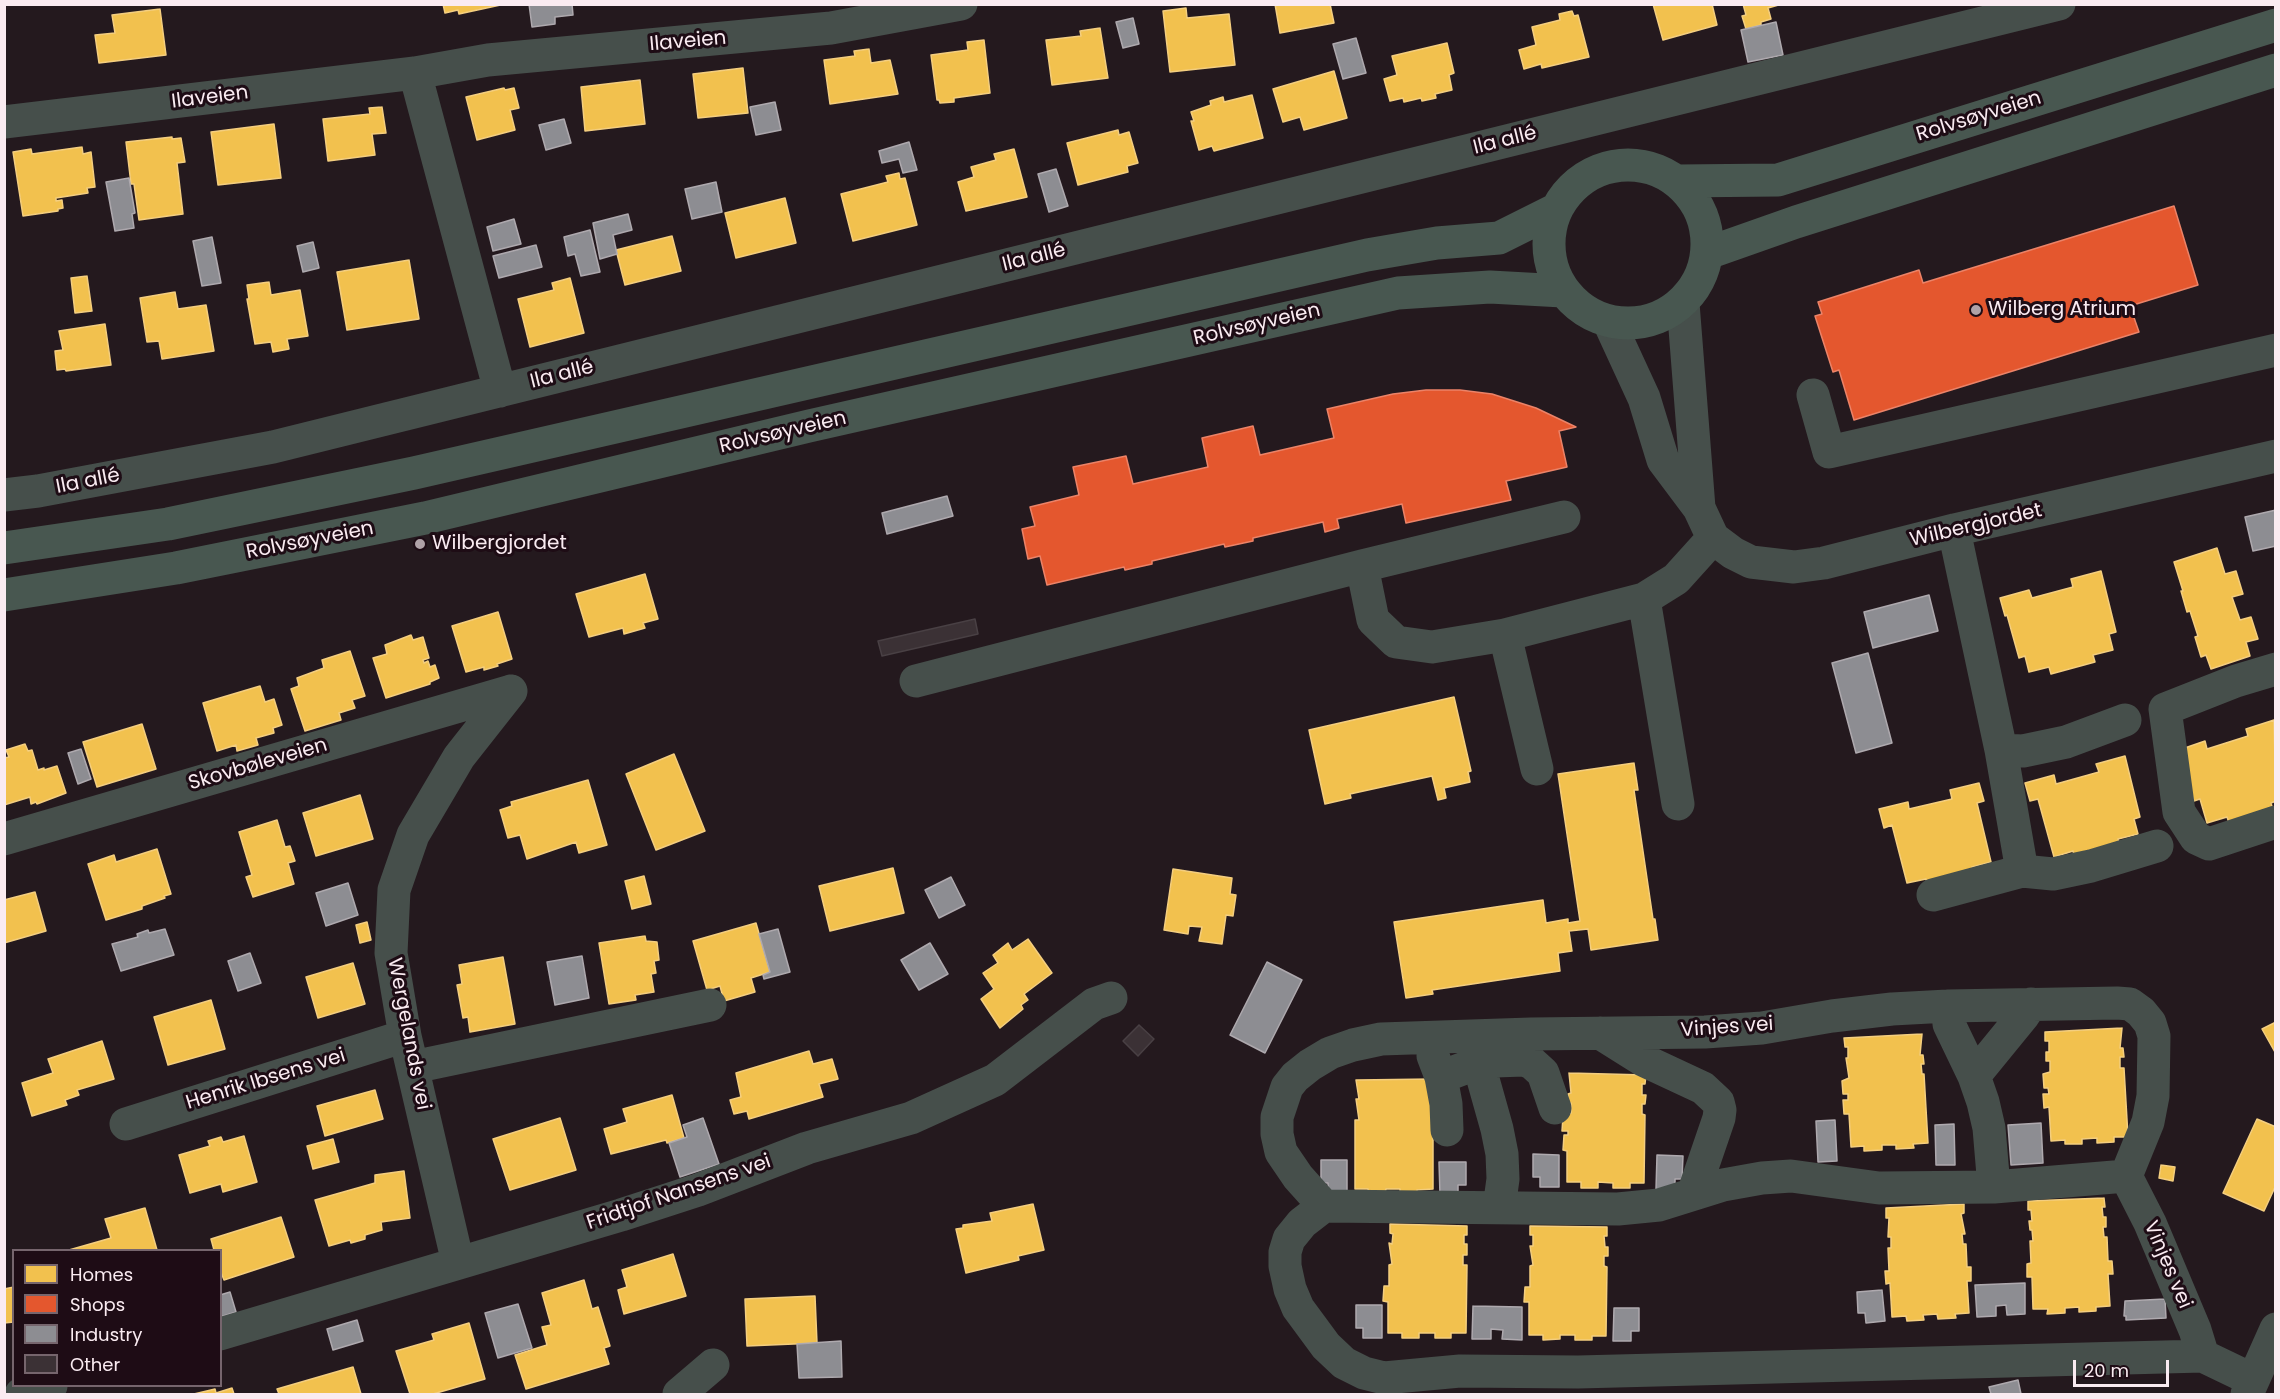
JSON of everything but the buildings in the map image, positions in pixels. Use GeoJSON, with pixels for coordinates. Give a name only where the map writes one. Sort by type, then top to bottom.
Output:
{"type":"FeatureCollection","features":[{"type":"Feature","properties":{"kind":"main road","name":"Rolvsøyveien"},"geometry":{"type":"LineString","coordinates":[[1678,181],[1778,180],[2276,25]]}},
{"type":"Feature","properties":{"kind":"main road"},"geometry":{"type":"LineString","coordinates":[[1708,252],[2276,70]]}},
{"type":"Feature","properties":{"kind":"main road"},"geometry":{"type":"LineString","coordinates":[[1624,164],[1652,167],[1678,181],[1702,213],[1708,252],[1701,280],[1683,303],[1649,322],[1609,322],[1583,311],[1563,291],[1553,272],[1548,251],[1549,230],[1555,210],[1572,187],[1596,171],[1605,168],[1624,164]]}},
{"type":"Feature","properties":{"kind":"main road"},"geometry":{"type":"LineString","coordinates":[[4,548],[168,524],[414,473],[1367,255],[1437,243],[1499,238],[1555,210]]}},
{"type":"Feature","properties":{"kind":"main road","name":"Rolvsøyveien"},"geometry":{"type":"LineString","coordinates":[[4,595],[176,568],[425,518],[809,426],[1398,293],[1490,287],[1563,291]]}},
{"type":"Feature","properties":{"kind":"street","name":"Ilaveien"},"geometry":{"type":"LineString","coordinates":[[4,122],[415,73],[488,60],[831,28],[962,4]]}},
{"type":"Feature","properties":{"kind":"street","name":"Ila allé"},"geometry":{"type":"LineString","coordinates":[[4,495],[38,491],[273,447],[2059,4]]}},
{"type":"Feature","properties":{"kind":"street"},"geometry":{"type":"LineString","coordinates":[[415,73],[500,391]]}},
{"type":"Feature","properties":{"kind":"street","name":"Wilbergjordet"},"geometry":{"type":"LineString","coordinates":[[1683,303],[1699,508]]}},
{"type":"Feature","properties":{"kind":"street","name":"Wilbergjordet"},"geometry":{"type":"LineString","coordinates":[[1609,322],[1644,398],[1663,460],[1699,508],[1713,538],[1733,553],[1751,562],[1794,567],[1824,563],[1954,530],[2276,456]]}},
{"type":"Feature","properties":{"kind":"street"},"geometry":{"type":"LineString","coordinates":[[1813,395],[1829,452],[2275,351]]}},
{"type":"Feature","properties":{"kind":"street"},"geometry":{"type":"LineString","coordinates":[[916,681],[1362,566],[1564,517]]}},
{"type":"Feature","properties":{"kind":"street"},"geometry":{"type":"LineString","coordinates":[[1954,530],[2001,750],[2022,871]]}},
{"type":"Feature","properties":{"kind":"street"},"geometry":{"type":"LineString","coordinates":[[1362,566],[1373,620],[1396,642],[1432,647],[1505,635],[1644,599],[1676,579],[1713,538]]}},
{"type":"Feature","properties":{"kind":"street"},"geometry":{"type":"LineString","coordinates":[[1644,599],[1678,804]]}},
{"type":"Feature","properties":{"kind":"street"},"geometry":{"type":"LineString","coordinates":[[1505,635],[1537,769]]}},
{"type":"Feature","properties":{"kind":"street"},"geometry":{"type":"LineString","coordinates":[[2276,669],[2236,681],[2165,709],[2179,812],[2196,837],[2209,844],[2276,822]]}},
{"type":"Feature","properties":{"kind":"street","name":"Skovbøleveien"},"geometry":{"type":"LineString","coordinates":[[4,839],[511,691]]}},
{"type":"Feature","properties":{"kind":"street","name":"Wergelands vei"},"geometry":{"type":"LineString","coordinates":[[458,1263],[409,1052],[391,953],[394,890],[413,835],[459,757],[511,691]]}},
{"type":"Feature","properties":{"kind":"street"},"geometry":{"type":"LineString","coordinates":[[2001,750],[2023,751],[2066,742],[2125,720]]}},
{"type":"Feature","properties":{"kind":"street"},"geometry":{"type":"LineString","coordinates":[[1933,895],[2022,871],[2053,874],[2091,866],[2157,846]]}},
{"type":"Feature","properties":{"kind":"street","name":"Fridtjof Nansens vei"},"geometry":{"type":"LineString","coordinates":[[222,1333],[621,1215],[698,1190],[807,1148],[911,1118],[995,1080],[1094,1004],[1111,998]]}},
{"type":"Feature","properties":{"kind":"street"},"geometry":{"type":"LineString","coordinates":[[1974,1076],[2031,1004]]}},
{"type":"Feature","properties":{"kind":"street","name":"Vinjes vei"},"geometry":{"type":"LineString","coordinates":[[1324,1206],[1298,1177],[1281,1152],[1277,1134],[1277,1117],[1287,1087],[1310,1065],[1330,1053],[1353,1045],[1381,1039],[1705,1032],[1750,1029],[1862,1012],[1948,1006],[2130,1004],[2150,1023],[2154,1036],[2153,1096],[2148,1122],[2126,1176],[2150,1223],[2195,1330],[2203,1356]]}},
{"type":"Feature","properties":{"kind":"street","name":"Henrik Ibsens vei"},"geometry":{"type":"LineString","coordinates":[[126,1124],[409,1052],[710,1005]]}},
{"type":"Feature","properties":{"kind":"street"},"geometry":{"type":"LineString","coordinates":[[1948,1006],[1950,1024],[1974,1076],[1989,1128],[1994,1186]]}},
{"type":"Feature","properties":{"kind":"street"},"geometry":{"type":"LineString","coordinates":[[1600,1033],[1643,1060],[1704,1088],[1718,1102],[1719,1118],[1693,1194]]}},
{"type":"Feature","properties":{"kind":"street"},"geometry":{"type":"LineString","coordinates":[[1426,1038],[1441,1077],[1446,1104],[1447,1130]]}},
{"type":"Feature","properties":{"kind":"street"},"geometry":{"type":"LineString","coordinates":[[1441,1077],[1479,1065],[1524,1060],[1532,1063],[1544,1073],[1555,1108]]}},
{"type":"Feature","properties":{"kind":"street"},"geometry":{"type":"LineString","coordinates":[[1479,1065],[1502,1154],[1503,1179],[1499,1208]]}},
{"type":"Feature","properties":{"kind":"street"},"geometry":{"type":"LineString","coordinates":[[2126,1176],[1994,1186],[1880,1188],[1791,1176],[1762,1178],[1693,1194],[1659,1205],[1618,1209],[1324,1206],[1302,1222],[1289,1239],[1285,1252],[1290,1289],[1298,1308],[1312,1329],[1344,1363],[1364,1373],[1376,1386],[1460,1371],[1578,1372],[2203,1356],[2250,1387],[2276,1329]]}},
{"type":"Feature","properties":{"kind":"street"},"geometry":{"type":"LineString","coordinates":[[679,1395],[713,1365]]}},
{"type":"Feature","properties":{"kind":"street"},"geometry":{"type":"LineString","coordinates":[[21,1395],[48,1387]]}},
{"type":"Feature","properties":{"kind":"place","name":"Wilberg Atrium"},"geometry":{"type":"Point","coordinates":[1976,310]}},
{"type":"Feature","properties":{"kind":"place","name":"Wilbergjordet"},"geometry":{"type":"Point","coordinates":[420,544]}}]}
